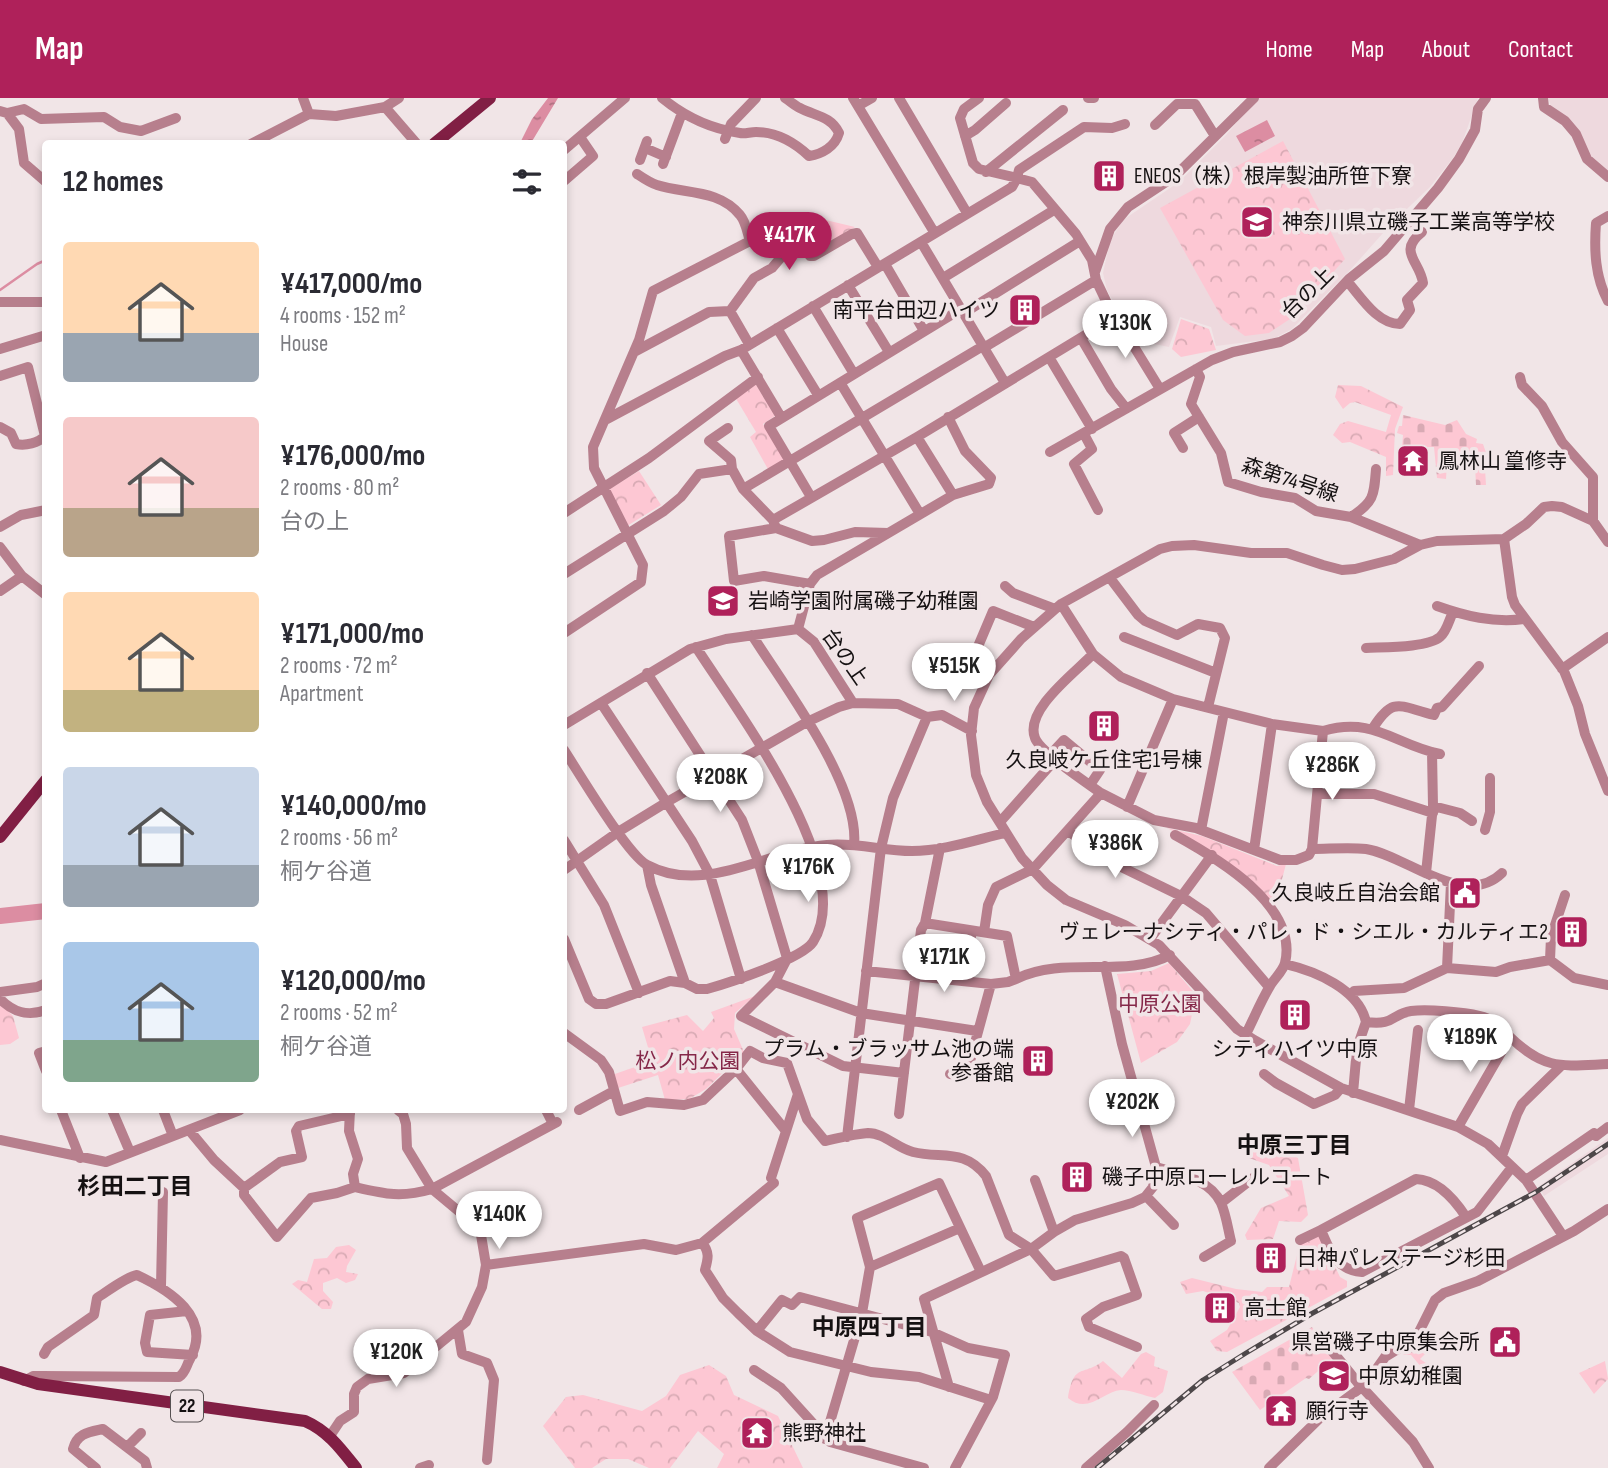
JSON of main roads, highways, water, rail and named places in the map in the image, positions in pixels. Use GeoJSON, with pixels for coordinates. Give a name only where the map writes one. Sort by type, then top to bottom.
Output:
{"type":"FeatureCollection","features":[{"type":"Feature","properties":{"kind":"main road"},"geometry":{"type":"LineString","coordinates":[[439,140],[490,98]]}},
{"type":"Feature","properties":{"kind":"main road"},"geometry":{"type":"LineString","coordinates":[[0,837],[42,785]]}},
{"type":"Feature","properties":{"kind":"main road","name":"22"},"geometry":{"type":"LineString","coordinates":[[0,1372],[24,1381],[305,1421],[318,1426],[330,1436],[356,1468]]}},
{"type":"Feature","properties":{"kind":"water"},"geometry":{"type":"Polygon","coordinates":[[[548,98],[558,98],[533,140],[522,140],[532,119],[548,98]]]}},
{"type":"Feature","properties":{"kind":"water"},"geometry":{"type":"Polygon","coordinates":[[[1267,120],[1275,136],[1245,152],[1236,136],[1267,120]]]}},
{"type":"Feature","properties":{"kind":"waterway"},"geometry":{"type":"LineString","coordinates":[[0,290],[42,262]]}},
{"type":"Feature","properties":{"kind":"waterway"},"geometry":{"type":"LineString","coordinates":[[0,916],[42,911]]}},
{"type":"Feature","properties":{"kind":"railway"},"geometry":{"type":"LineString","coordinates":[[1097,1468],[1203,1380],[1311,1314],[1536,1192],[1608,1144]]}},
{"type":"Feature","properties":{"kind":"place","name":"ENEOS（株）根岸製油所笹下寮"},"geometry":{"type":"Point","coordinates":[1109,176]}},
{"type":"Feature","properties":{"kind":"place","name":"神奈川県立磯子工業高等学校"},"geometry":{"type":"Point","coordinates":[1257,222]}},
{"type":"Feature","properties":{"kind":"place","name":"南平台田辺ハイツ"},"geometry":{"type":"Point","coordinates":[1025,310]}},
{"type":"Feature","properties":{"kind":"place","name":"鳳林山 篁修寺"},"geometry":{"type":"Point","coordinates":[1413,461]}},
{"type":"Feature","properties":{"kind":"place","name":"岩崎学園附属磯子幼稚園"},"geometry":{"type":"Point","coordinates":[723,601]}},
{"type":"Feature","properties":{"kind":"place","name":"久良岐ケ丘住宅1号棟"},"geometry":{"type":"Point","coordinates":[1104,726]}},
{"type":"Feature","properties":{"kind":"place","name":"久良岐丘自治会館"},"geometry":{"type":"Point","coordinates":[1465,893]}},
{"type":"Feature","properties":{"kind":"place","name":"ヴェレーナシティ・パレ・ド・シエル・カルティエ2"},"geometry":{"type":"Point","coordinates":[1572,932]}},
{"type":"Feature","properties":{"kind":"place","name":"シティハイツ中原"},"geometry":{"type":"Point","coordinates":[1295,1015]}},
{"type":"Feature","properties":{"kind":"place","name":"プラム・ブラッサム池の端 参番館"},"geometry":{"type":"Point","coordinates":[1038,1061]}},
{"type":"Feature","properties":{"kind":"place","name":"磯子中原ローレルコート"},"geometry":{"type":"Point","coordinates":[1077,1177]}},
{"type":"Feature","properties":{"kind":"place","name":"日神パレステージ杉田"},"geometry":{"type":"Point","coordinates":[1271,1258]}},
{"type":"Feature","properties":{"kind":"place","name":"高士館"},"geometry":{"type":"Point","coordinates":[1220,1308]}},
{"type":"Feature","properties":{"kind":"place","name":"県営磯子中原集会所"},"geometry":{"type":"Point","coordinates":[1505,1342]}},
{"type":"Feature","properties":{"kind":"place","name":"中原幼稚園"},"geometry":{"type":"Point","coordinates":[1334,1376]}},
{"type":"Feature","properties":{"kind":"place","name":"願行寺"},"geometry":{"type":"Point","coordinates":[1281,1411]}},
{"type":"Feature","properties":{"kind":"place","name":"熊野神社"},"geometry":{"type":"Point","coordinates":[757,1433]}},
{"type":"Feature","properties":{"kind":"district","name":"中原三丁目"},"geometry":{"type":"Point","coordinates":[1294,1146]}},
{"type":"Feature","properties":{"kind":"district","name":"杉田二丁目"},"geometry":{"type":"Point","coordinates":[135,1187]}},
{"type":"Feature","properties":{"kind":"district","name":"中原四丁目"},"geometry":{"type":"Point","coordinates":[869,1328]}},
{"type":"Feature","properties":{"kind":"park label","name":"中原公園"},"geometry":{"type":"Point","coordinates":[1160,1004]}},
{"type":"Feature","properties":{"kind":"park label","name":"松ノ内公園"},"geometry":{"type":"Point","coordinates":[688,1061]}}]}
